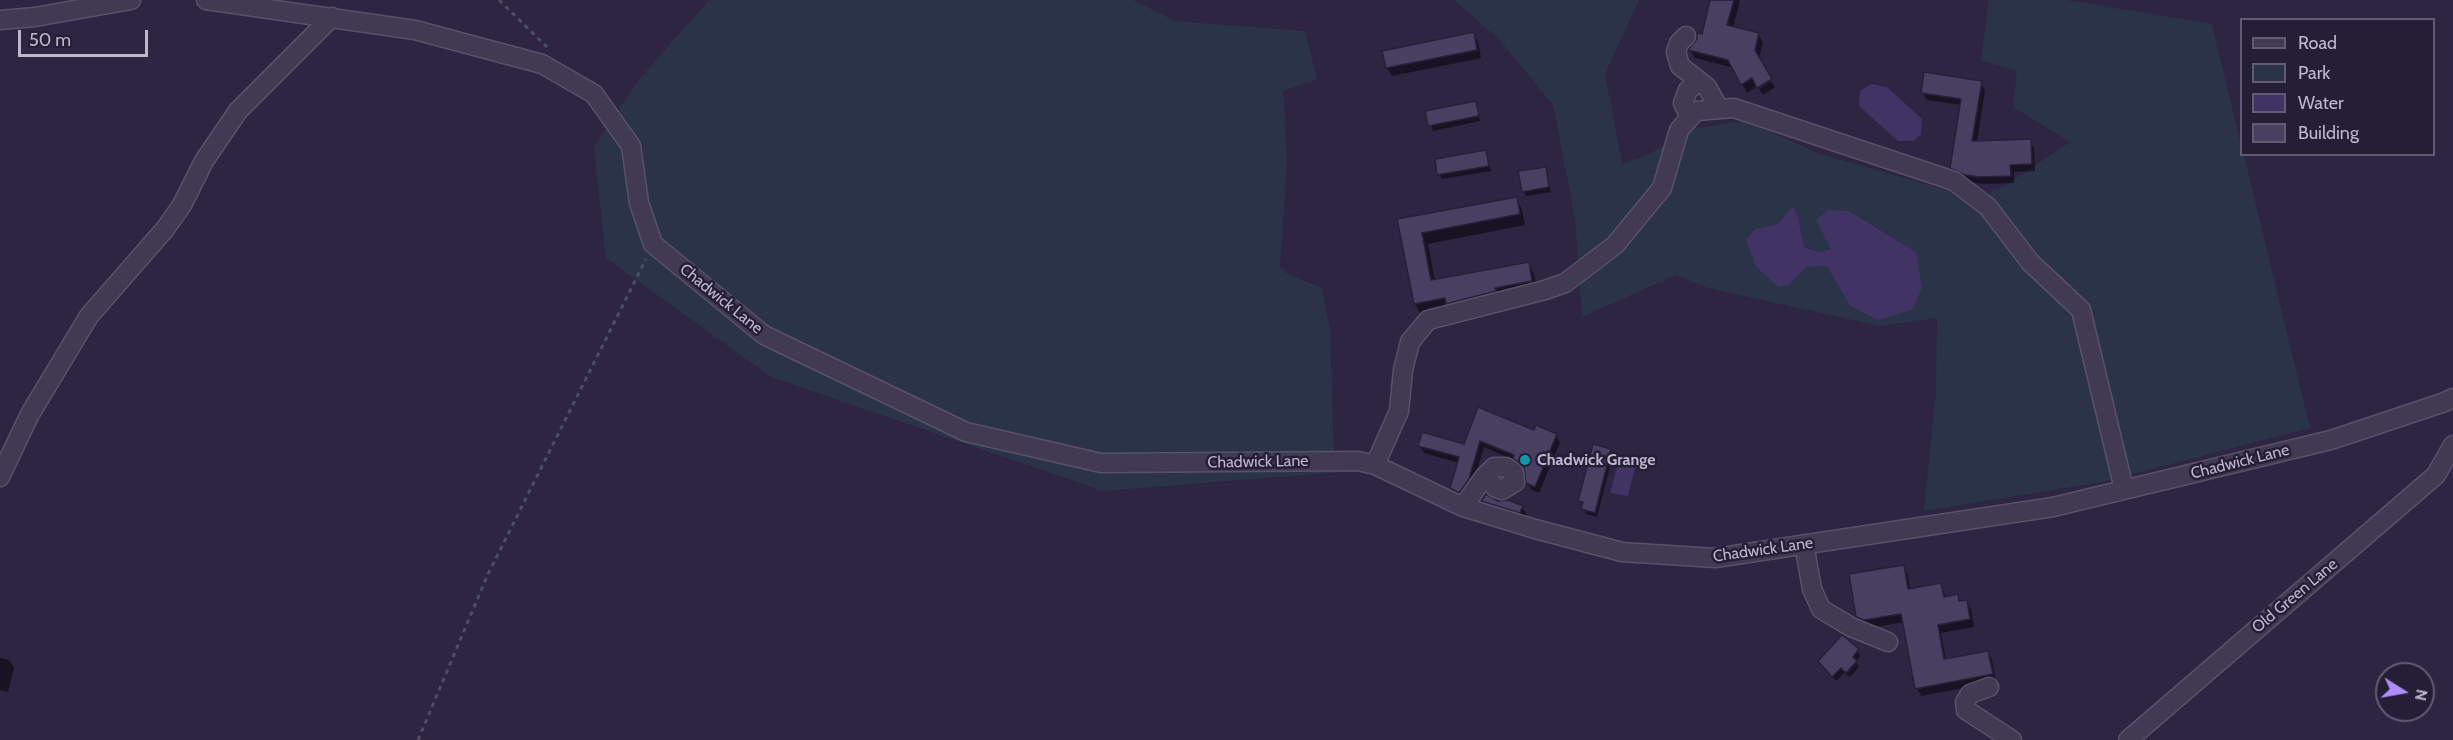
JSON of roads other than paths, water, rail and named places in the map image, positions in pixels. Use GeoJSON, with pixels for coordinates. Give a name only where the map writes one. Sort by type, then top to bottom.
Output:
{"type":"FeatureCollection","features":[{"type":"Feature","properties":{"kind":"street"},"geometry":{"type":"LineString","coordinates":[[0,20],[35,17],[131,0]]}},
{"type":"Feature","properties":{"kind":"street"},"geometry":{"type":"LineString","coordinates":[[206,0],[332,17]]}},
{"type":"Feature","properties":{"kind":"street"},"geometry":{"type":"LineString","coordinates":[[0,477],[30,414],[89,316],[182,205],[204,161],[238,111],[332,17]]}},
{"type":"Feature","properties":{"kind":"street","name":"Chadwick Lane"},"geometry":{"type":"LineString","coordinates":[[332,17],[415,30],[542,64],[594,94],[631,146],[639,203],[654,244],[764,335],[966,432],[1101,463],[1358,461],[1375,465],[1463,507],[1622,552],[1714,558],[2053,507],[2331,440],[2450,405]]}},
{"type":"Feature","properties":{"kind":"street"},"geometry":{"type":"LineString","coordinates":[[1686,36],[1679,43],[1676,52],[1680,66],[1707,87],[1719,109]]}},
{"type":"Feature","properties":{"kind":"street"},"geometry":{"type":"LineString","coordinates":[[1690,117],[1683,103],[1688,90],[1699,82]]}},
{"type":"Feature","properties":{"kind":"street"},"geometry":{"type":"LineString","coordinates":[[1375,465],[1399,411],[1403,370],[1410,342],[1428,320],[1565,283],[1615,245],[1662,188],[1679,130],[1690,117],[1696,111],[1734,108],[1954,181],[1988,207],[2030,262],[2081,310],[2124,489]]}},
{"type":"Feature","properties":{"kind":"street","name":"Old Green Lane"},"geometry":{"type":"LineString","coordinates":[[2128,740],[2436,475],[2453,445]]}},
{"type":"Feature","properties":{"kind":"street"},"geometry":{"type":"LineString","coordinates":[[1463,507],[1484,477]]}},
{"type":"Feature","properties":{"kind":"street"},"geometry":{"type":"LineString","coordinates":[[1804,544],[1812,589],[1821,609],[1860,631],[1888,642]]}},
{"type":"Feature","properties":{"kind":"street"},"geometry":{"type":"LineString","coordinates":[[1989,687],[1970,694],[1965,702],[1966,710],[2012,740]]}},
{"type":"Feature","properties":{"kind":"water"},"geometry":{"type":"Polygon","coordinates":[[[1871,84],[1887,87],[1922,119],[1921,134],[1914,141],[1898,141],[1859,106],[1860,91],[1871,84]]]}},
{"type":"Feature","properties":{"kind":"water"},"geometry":{"type":"Polygon","coordinates":[[[1793,206],[1798,217],[1804,247],[1819,252],[1831,249],[1816,220],[1827,210],[1849,211],[1916,252],[1922,288],[1912,310],[1878,320],[1850,306],[1827,266],[1806,267],[1789,285],[1779,287],[1756,267],[1746,240],[1755,229],[1778,224],[1793,206]]]}},
{"type":"Feature","properties":{"kind":"water"},"geometry":{"type":"Polygon","coordinates":[[[1626,462],[1635,468],[1628,496],[1610,493],[1618,464],[1623,465],[1626,462]]]}},
{"type":"Feature","properties":{"kind":"place","name":"Chadwick Grange"},"geometry":{"type":"Point","coordinates":[1525,460]}}]}
